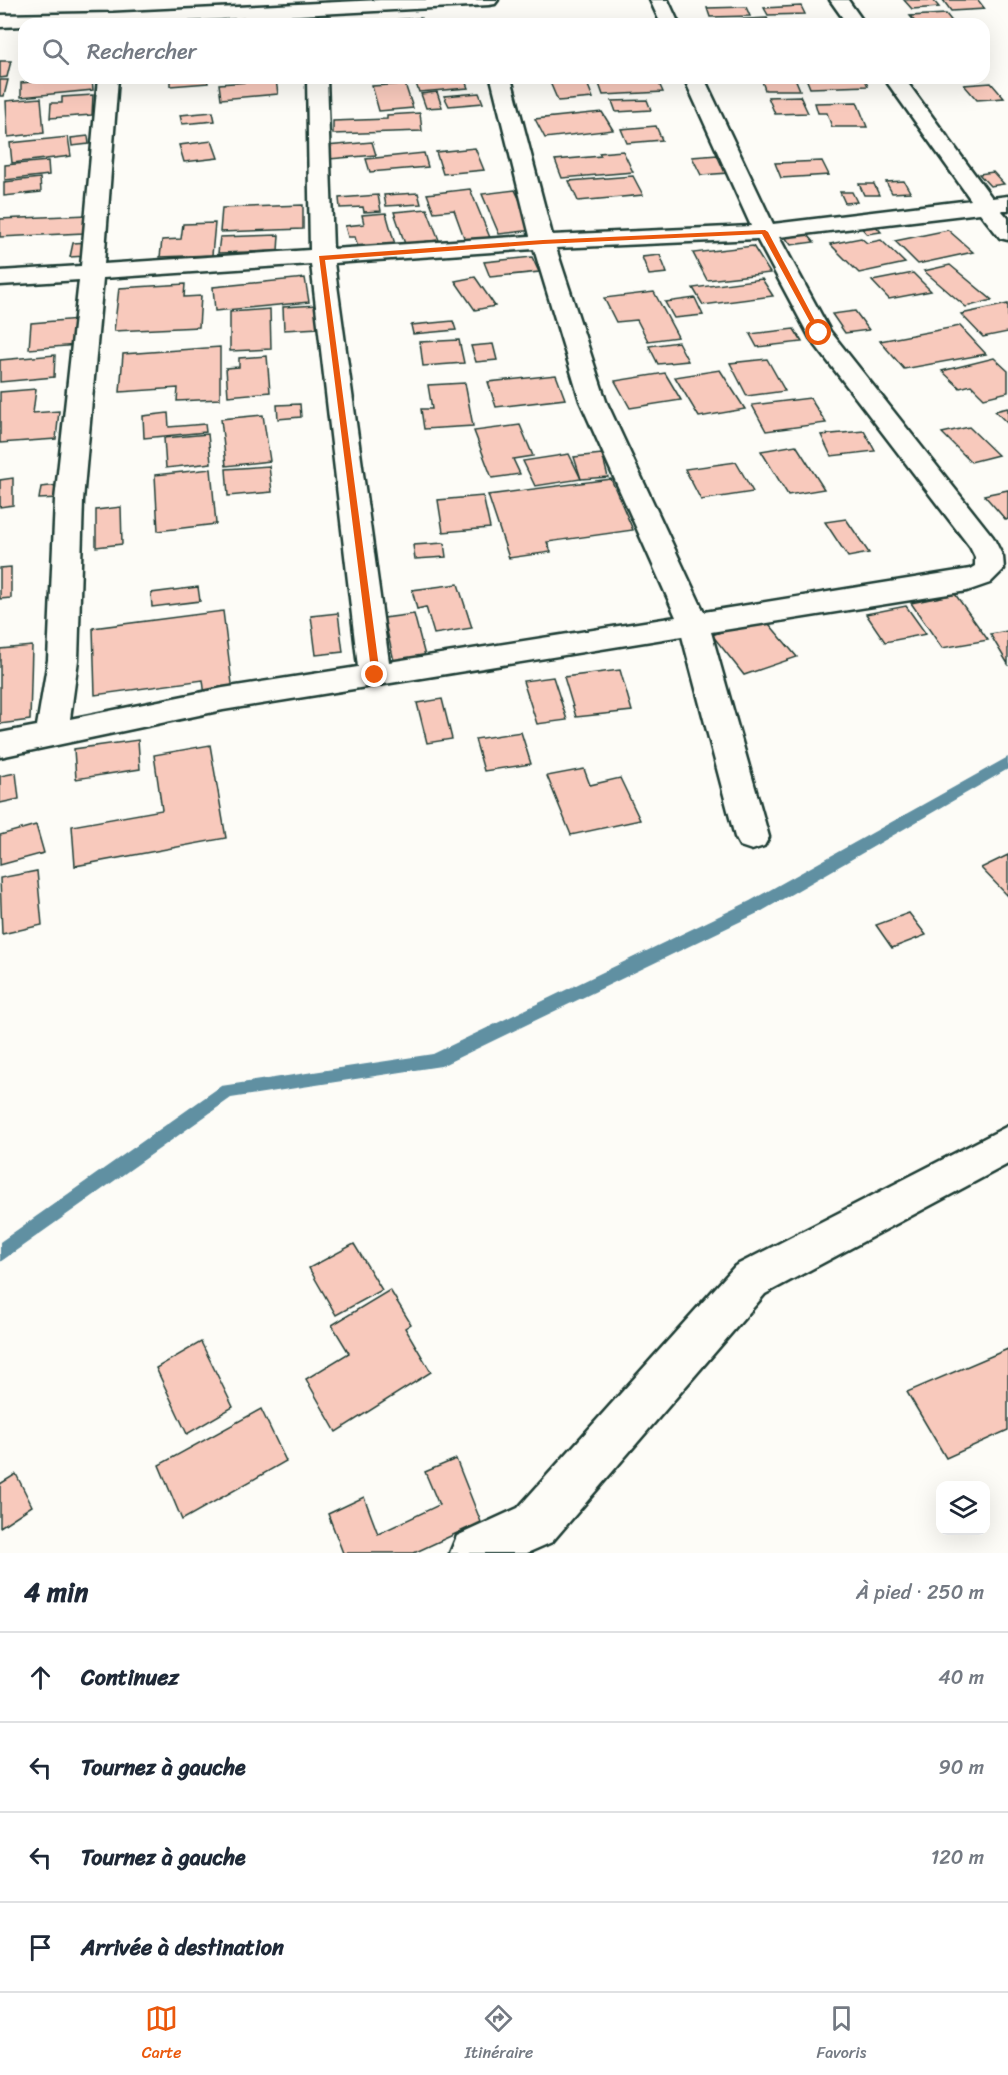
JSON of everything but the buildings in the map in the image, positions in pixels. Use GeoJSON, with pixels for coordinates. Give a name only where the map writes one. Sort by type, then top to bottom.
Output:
{"type":"FeatureCollection","features":[{"type":"Feature","properties":{"kind":"street"},"geometry":{"type":"LineString","coordinates":[[659,0],[667,18]]}},
{"type":"Feature","properties":{"kind":"street"},"geometry":{"type":"LineString","coordinates":[[839,0],[852,18]]}},
{"type":"Feature","properties":{"kind":"street"},"geometry":{"type":"LineString","coordinates":[[48,18],[113,14],[315,11],[484,4]]}},
{"type":"Feature","properties":{"kind":"street"},"geometry":{"type":"LineString","coordinates":[[0,21],[18,20]]}},
{"type":"Feature","properties":{"kind":"street"},"geometry":{"type":"LineString","coordinates":[[51,736],[63,660],[69,500],[108,84]]}},
{"type":"Feature","properties":{"kind":"street"},"geometry":{"type":"LineString","coordinates":[[317,84],[322,258],[375,675]]}},
{"type":"Feature","properties":{"kind":"street"},"geometry":{"type":"LineString","coordinates":[[503,84],[543,242],[593,401],[694,623],[752,837]]}},
{"type":"Feature","properties":{"kind":"street"},"geometry":{"type":"LineString","coordinates":[[0,746],[223,699],[967,581],[980,576],[989,569],[989,557],[996,542],[819,333],[765,232],[697,84]]}},
{"type":"Feature","properties":{"kind":"street"},"geometry":{"type":"LineString","coordinates":[[899,84],[997,205],[1008,233]]}},
{"type":"Feature","properties":{"kind":"street"},"geometry":{"type":"LineString","coordinates":[[0,278],[543,242],[765,232],[833,222],[997,205]]}},
{"type":"Feature","properties":{"kind":"street"},"geometry":{"type":"LineString","coordinates":[[474,1553],[535,1525],[750,1280],[1008,1144]]}},
{"type":"Feature","properties":{"kind":"waterway"},"geometry":{"type":"LineString","coordinates":[[0,1253],[227,1091],[435,1061],[756,906],[1008,762]]}},
{"type":"Feature","properties":{"kind":"route"},"geometry":{"type":"LineString","coordinates":[[375,675],[322,258],[543,242],[765,232],[819,333]]}}]}
